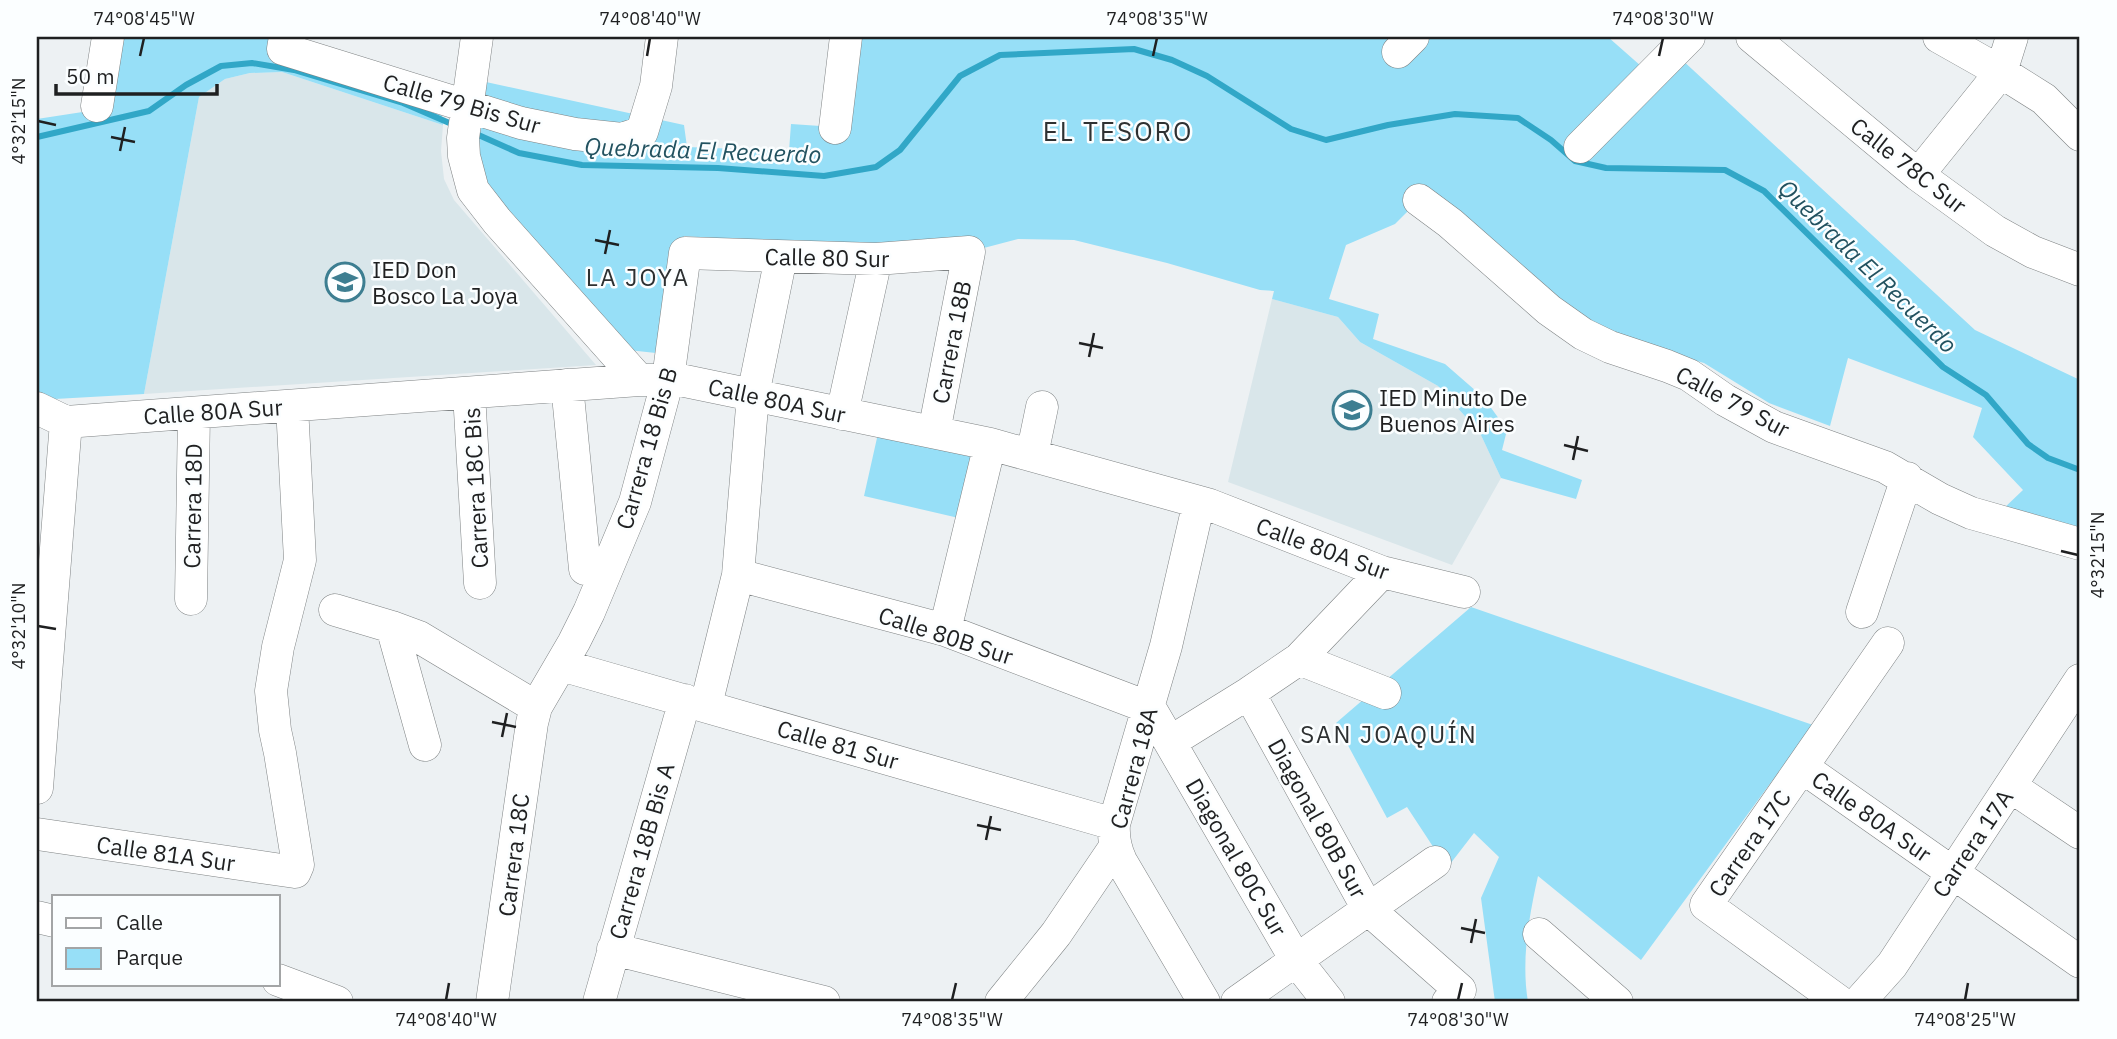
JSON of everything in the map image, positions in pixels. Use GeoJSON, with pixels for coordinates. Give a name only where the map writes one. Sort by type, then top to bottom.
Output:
{"type":"FeatureCollection","features":[{"type":"Feature","properties":{"kind":"street"},"geometry":{"type":"LineString","coordinates":[[97,106],[108,37]]}},
{"type":"Feature","properties":{"kind":"street"},"geometry":{"type":"LineString","coordinates":[[477,37],[465,122],[467,173],[473,190],[480,201],[653,379]]}},
{"type":"Feature","properties":{"kind":"street","name":"Calle 79 Bis Sur"},"geometry":{"type":"LineString","coordinates":[[284,43],[465,122],[522,122],[575,134],[622,139],[642,132],[656,86],[662,37]]}},
{"type":"Feature","properties":{"kind":"street"},"geometry":{"type":"LineString","coordinates":[[835,128],[846,37]]}},
{"type":"Feature","properties":{"kind":"street"},"geometry":{"type":"LineString","coordinates":[[1580,147],[1689,37]]}},
{"type":"Feature","properties":{"kind":"street","name":"Calle 78C Sur"},"geometry":{"type":"LineString","coordinates":[[1752,37],[1918,175],[2005,237],[2033,252],[2080,270]]}},
{"type":"Feature","properties":{"kind":"street"},"geometry":{"type":"LineString","coordinates":[[1939,37],[2045,99],[2080,135]]}},
{"type":"Feature","properties":{"kind":"street"},"geometry":{"type":"LineString","coordinates":[[1918,175],[2001,72],[2012,37]]}},
{"type":"Feature","properties":{"kind":"street","name":"Calle 79 Sur"},"geometry":{"type":"LineString","coordinates":[[1419,200],[1450,223],[1550,311],[1583,334],[1610,347],[1689,375],[1733,405],[1774,427],[1850,452],[1907,478],[1940,499],[1971,513],[2080,544]]}},
{"type":"Feature","properties":{"kind":"street","name":"Calle 80 Sur"},"geometry":{"type":"LineString","coordinates":[[685,253],[876,259],[969,252]]}},
{"type":"Feature","properties":{"kind":"street","name":"Carrera 18B"},"geometry":{"type":"LineString","coordinates":[[934,432],[969,252]]}},
{"type":"Feature","properties":{"kind":"street","name":"Carrera 18 Bis B"},"geometry":{"type":"LineString","coordinates":[[536,707],[589,612],[635,502],[653,379],[685,253]]}},
{"type":"Feature","properties":{"kind":"street","name":"Carrera 18B Bis A"},"geometry":{"type":"LineString","coordinates":[[600,1002],[613,949],[738,575],[752,395],[781,257]]}},
{"type":"Feature","properties":{"kind":"street"},"geometry":{"type":"LineString","coordinates":[[842,414],[876,259]]}},
{"type":"Feature","properties":{"kind":"street","name":"Calle 80A Sur"},"geometry":{"type":"LineString","coordinates":[[66,422],[653,379],[752,395],[1032,455],[1199,502],[1382,572],[1464,592]]}},
{"type":"Feature","properties":{"kind":"street"},"geometry":{"type":"LineString","coordinates":[[567,385],[585,569]]}},
{"type":"Feature","properties":{"kind":"street","name":"Carrera 18C Bis"},"geometry":{"type":"LineString","coordinates":[[469,393],[480,583]]}},
{"type":"Feature","properties":{"kind":"street","name":"Calle 81A Sur"},"geometry":{"type":"LineString","coordinates":[[37,834],[295,872],[298,865],[271,691],[275,660],[300,560],[292,406]]}},
{"type":"Feature","properties":{"kind":"street"},"geometry":{"type":"LineString","coordinates":[[1032,455],[1042,407]]}},
{"type":"Feature","properties":{"kind":"street"},"geometry":{"type":"LineString","coordinates":[[37,408],[66,422],[47,519],[37,788]]}},
{"type":"Feature","properties":{"kind":"street","name":"Carrera 18D"},"geometry":{"type":"LineString","coordinates":[[191,599],[194,413]]}},
{"type":"Feature","properties":{"kind":"street"},"geometry":{"type":"LineString","coordinates":[[946,630],[990,444]]}},
{"type":"Feature","properties":{"kind":"street"},"geometry":{"type":"LineString","coordinates":[[1862,612],[1907,478]]}},
{"type":"Feature","properties":{"kind":"street","name":"Carrera 18A"},"geometry":{"type":"LineString","coordinates":[[1002,1002],[1056,934],[1114,835],[1166,646],[1199,502]]}},
{"type":"Feature","properties":{"kind":"street"},"geometry":{"type":"LineString","coordinates":[[1170,742],[1299,659],[1382,572]]}},
{"type":"Feature","properties":{"kind":"street","name":"Calle 80B Sur"},"geometry":{"type":"LineString","coordinates":[[738,575],[946,630],[1150,708]]}},
{"type":"Feature","properties":{"kind":"street"},"geometry":{"type":"LineString","coordinates":[[335,610],[419,637],[536,707]]}},
{"type":"Feature","properties":{"kind":"street"},"geometry":{"type":"LineString","coordinates":[[392,627],[425,745]]}},
{"type":"Feature","properties":{"kind":"street","name":"Carrera 17C"},"geometry":{"type":"LineString","coordinates":[[1840,1002],[1706,905],[1888,643]]}},
{"type":"Feature","properties":{"kind":"street"},"geometry":{"type":"LineString","coordinates":[[1299,659],[1385,693]]}},
{"type":"Feature","properties":{"kind":"street","name":"Calle 81 Sur"},"geometry":{"type":"LineString","coordinates":[[561,664],[695,702],[1114,835]]}},
{"type":"Feature","properties":{"kind":"street","name":"Diagonal 80B Sur"},"geometry":{"type":"LineString","coordinates":[[1250,693],[1368,909],[1454,996]]}},
{"type":"Feature","properties":{"kind":"street","name":"Carrera 17A"},"geometry":{"type":"LineString","coordinates":[[1859,1002],[1892,965],[2010,786],[2077,694]]}},
{"type":"Feature","properties":{"kind":"street","name":"Carrera 18C"},"geometry":{"type":"LineString","coordinates":[[492,1002],[536,707]]}},
{"type":"Feature","properties":{"kind":"street","name":"Diagonal 80C Sur"},"geometry":{"type":"LineString","coordinates":[[1150,708],[1296,960],[1329,1002]]}},
{"type":"Feature","properties":{"kind":"street","name":"Calle 80A Sur"},"geometry":{"type":"LineString","coordinates":[[1802,767],[2080,962]]}},
{"type":"Feature","properties":{"kind":"street"},"geometry":{"type":"LineString","coordinates":[[2010,786],[2080,833]]}},
{"type":"Feature","properties":{"kind":"street"},"geometry":{"type":"LineString","coordinates":[[1114,835],[1121,861],[1204,1002]]}},
{"type":"Feature","properties":{"kind":"street"},"geometry":{"type":"LineString","coordinates":[[1237,1002],[1436,862]]}},
{"type":"Feature","properties":{"kind":"street"},"geometry":{"type":"LineString","coordinates":[[1539,934],[1617,1002]]}},
{"type":"Feature","properties":{"kind":"street"},"geometry":{"type":"LineString","coordinates":[[613,949],[824,1002]]}},
{"type":"Feature","properties":{"kind":"street"},"geometry":{"type":"LineString","coordinates":[[280,981],[337,1002]]}},
{"type":"Feature","properties":{"kind":"shaded area","name":"IED Don Bosco La Joya"},"geometry":{"type":"Polygon","coordinates":[[[282,72],[443,125],[441,151],[444,179],[454,200],[596,365],[144,394],[199,97],[225,79],[250,73],[282,72]]]}},
{"type":"Feature","properties":{"kind":"shaded area","name":"IED Minuto De Buenos Aires"},"geometry":{"type":"Polygon","coordinates":[[[1272,299],[1338,317],[1360,342],[1438,386],[1480,433],[1501,478],[1452,565],[1228,482],[1272,299]]]}},
{"type":"Feature","properties":{"kind":"green space"},"geometry":{"type":"Polygon","coordinates":[[[115,37],[278,37],[441,110],[443,125],[282,72],[250,73],[225,79],[199,97],[144,394],[37,400],[37,119],[102,109],[115,37]]]}},
{"type":"Feature","properties":{"kind":"green space"},"geometry":{"type":"Polygon","coordinates":[[[862,37],[1608,37],[1658,81],[1680,58],[1975,330],[2080,380],[2080,533],[2002,510],[2023,490],[1973,437],[1982,408],[1848,358],[1830,426],[1769,403],[1704,363],[1662,351],[1587,322],[1424,195],[1395,224],[1346,245],[1329,299],[1379,314],[1373,339],[1445,364],[1484,398],[1507,430],[1502,450],[1582,480],[1576,499],[1501,478],[1480,433],[1438,386],[1360,342],[1338,317],[1272,299],[1274,291],[1260,290],[1074,240],[1018,239],[980,249],[977,237],[900,246],[809,245],[684,236],[656,353],[628,350],[494,195],[479,168],[478,151],[486,82],[684,125],[687,147],[789,151],[791,124],[850,128],[862,37]]]}},
{"type":"Feature","properties":{"kind":"green space"},"geometry":{"type":"Polygon","coordinates":[[[879,429],[978,452],[963,519],[864,496],[879,429]]]}},
{"type":"Feature","properties":{"kind":"green space"},"geometry":{"type":"Polygon","coordinates":[[[1471,607],[1813,725],[1641,960],[1538,876],[1526,954],[1528,1002],[1495,1002],[1481,898],[1499,857],[1474,833],[1447,868],[1407,807],[1387,818],[1336,723],[1471,607]]]}},
{"type":"Feature","properties":{"kind":"waterway","name":"Quebrada El Recuerdo"},"geometry":{"type":"LineString","coordinates":[[474,133],[519,153],[582,165],[718,168],[824,176],[876,167],[900,150],[960,76],[1000,55],[1134,49],[1172,60],[1207,76],[1291,129],[1326,140],[1388,125],[1455,114],[1518,118],[1551,140],[1575,161],[1606,168],[1725,170],[1764,191],[1943,367],[1986,395],[2028,444],[2048,458],[2080,470]]}},
{"type":"Feature","properties":{"kind":"waterway","name":"Quebrada El Recuerdo"},"geometry":{"type":"LineString","coordinates":[[37,137],[149,111],[186,85],[221,66],[252,63],[294,70],[403,103],[454,125]]}},
{"type":"Feature","properties":{"kind":"place","name":"IED Don Bosco La Joya"},"geometry":{"type":"Point","coordinates":[345,282]}},
{"type":"Feature","properties":{"kind":"place","name":"IED Minuto De Buenos Aires"},"geometry":{"type":"Point","coordinates":[1352,410]}},
{"type":"Feature","properties":{"kind":"district","name":"EL TESORO"},"geometry":{"type":"Point","coordinates":[1118,131]}},
{"type":"Feature","properties":{"kind":"district","name":"LA JOYA"},"geometry":{"type":"Point","coordinates":[638,277]}},
{"type":"Feature","properties":{"kind":"district","name":"SAN JOAQUÍN"},"geometry":{"type":"Point","coordinates":[1389,734]}}]}
